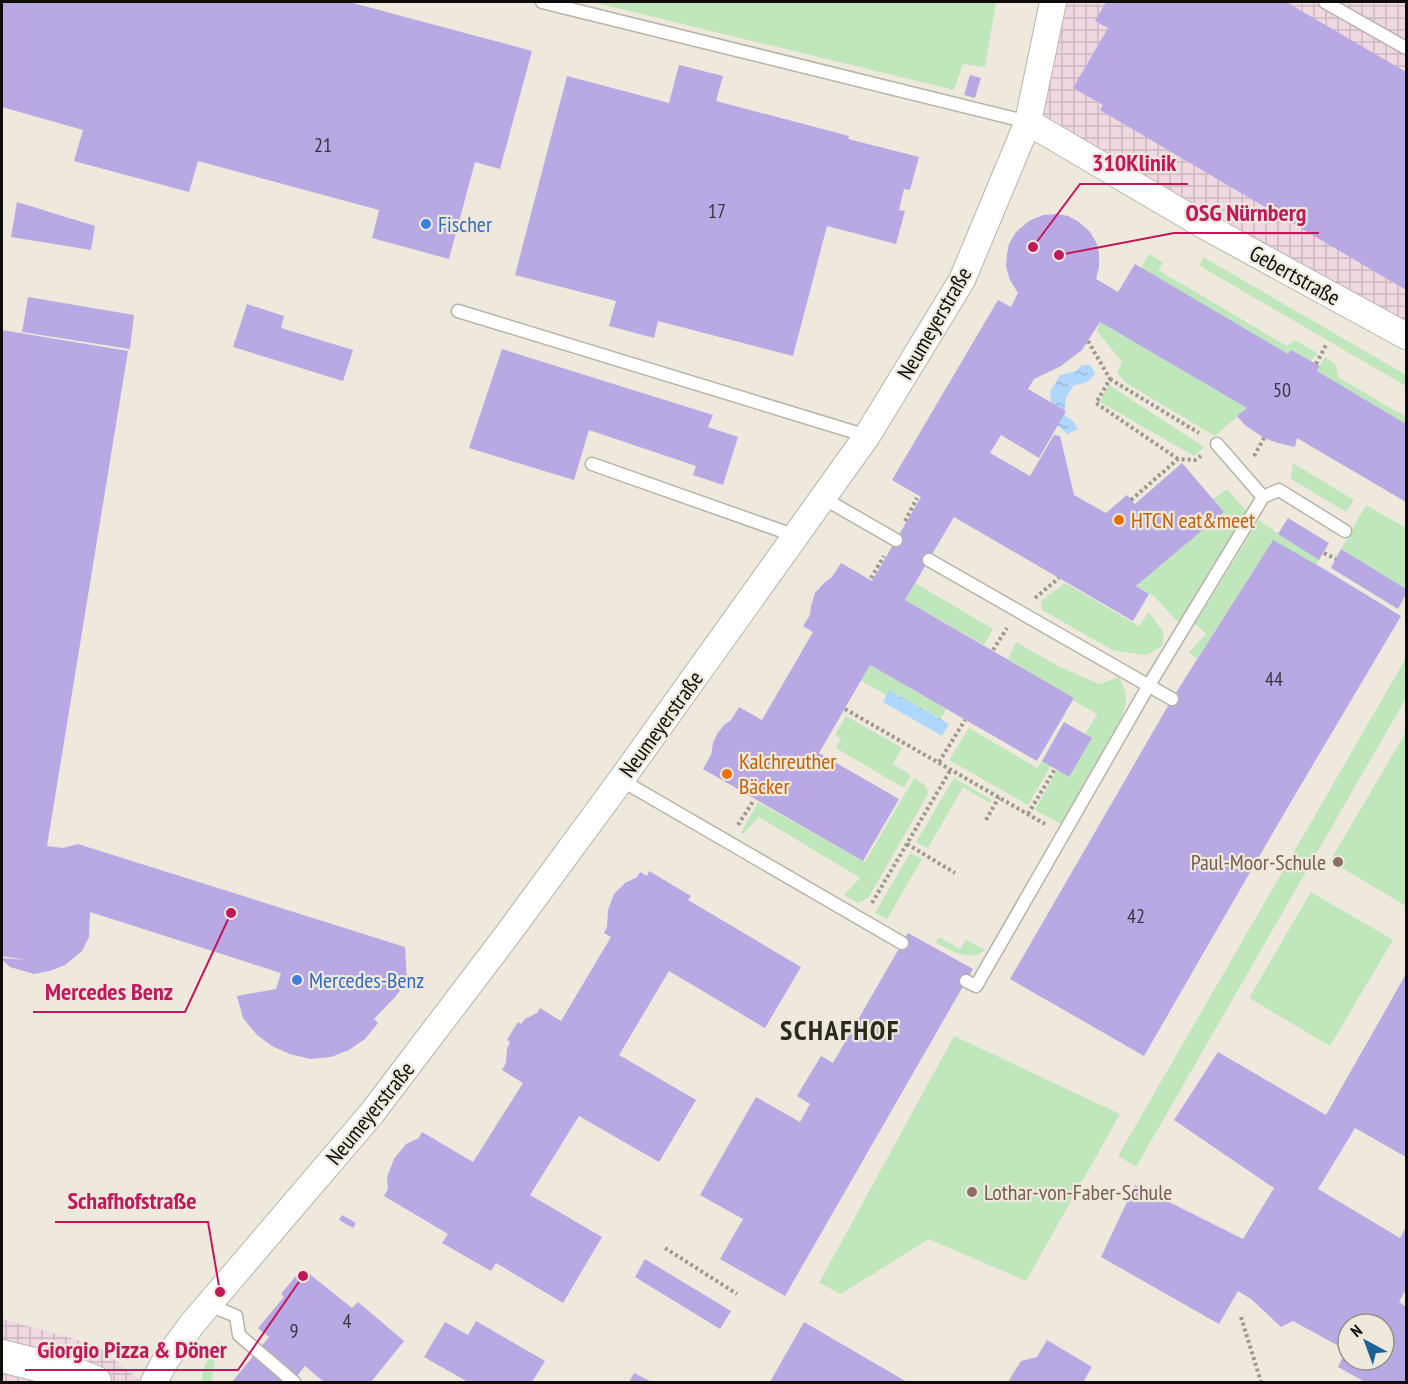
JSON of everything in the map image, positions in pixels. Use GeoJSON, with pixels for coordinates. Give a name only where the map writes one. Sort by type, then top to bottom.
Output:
{"type":"FeatureCollection","features":[{"type":"Feature","properties":{"kind":"street","name":"Neumeyerstraße"},"geometry":{"type":"LineString","coordinates":[[154,1383],[165,1361],[192,1324],[372,1113],[507,935],[867,436],[962,280],[1028,122],[1053,2]]}},
{"type":"Feature","properties":{"kind":"street","name":"Gebertstraße"},"geometry":{"type":"LineString","coordinates":[[1028,122],[1203,225],[1407,336]]}},
{"type":"Feature","properties":{"kind":"street"},"geometry":{"type":"LineString","coordinates":[[2,1356],[58,1370],[95,1383]]}},
{"type":"Feature","properties":{"kind":"lane"},"geometry":{"type":"LineString","coordinates":[[542,2],[1028,122]]}},
{"type":"Feature","properties":{"kind":"lane"},"geometry":{"type":"LineString","coordinates":[[1325,2],[1407,48]]}},
{"type":"Feature","properties":{"kind":"lane"},"geometry":{"type":"LineString","coordinates":[[458,311],[867,436]]}},
{"type":"Feature","properties":{"kind":"lane"},"geometry":{"type":"LineString","coordinates":[[1217,444],[1263,497]]}},
{"type":"Feature","properties":{"kind":"lane"},"geometry":{"type":"LineString","coordinates":[[592,464],[796,536]]}},
{"type":"Feature","properties":{"kind":"lane"},"geometry":{"type":"LineString","coordinates":[[966,981],[976,986],[1149,685],[1263,497],[1279,490],[1345,531]]}},
{"type":"Feature","properties":{"kind":"lane"},"geometry":{"type":"LineString","coordinates":[[823,498],[896,540]]}},
{"type":"Feature","properties":{"kind":"lane"},"geometry":{"type":"LineString","coordinates":[[929,560],[1172,699]]}},
{"type":"Feature","properties":{"kind":"lane"},"geometry":{"type":"LineString","coordinates":[[621,780],[902,943]]}},
{"type":"Feature","properties":{"kind":"lane"},"geometry":{"type":"LineString","coordinates":[[209,1305],[236,1316],[238,1335],[294,1383]]}},
{"type":"Feature","properties":{"kind":"path"},"geometry":{"type":"LineString","coordinates":[[1088,341],[1110,379],[1217,444],[1196,460],[1178,459],[1095,403],[1110,379]]}},
{"type":"Feature","properties":{"kind":"path"},"geometry":{"type":"LineString","coordinates":[[1316,364],[1326,345]]}},
{"type":"Feature","properties":{"kind":"path"},"geometry":{"type":"LineString","coordinates":[[1131,500],[1178,459]]}},
{"type":"Feature","properties":{"kind":"path"},"geometry":{"type":"LineString","coordinates":[[1324,553],[1336,560]]}},
{"type":"Feature","properties":{"kind":"path"},"geometry":{"type":"LineString","coordinates":[[871,578],[881,561]]}},
{"type":"Feature","properties":{"kind":"path"},"geometry":{"type":"LineString","coordinates":[[845,709],[1064,835]]}},
{"type":"Feature","properties":{"kind":"path"},"geometry":{"type":"LineString","coordinates":[[939,762],[965,720]]}},
{"type":"Feature","properties":{"kind":"path"},"geometry":{"type":"LineString","coordinates":[[862,920],[951,769]]}},
{"type":"Feature","properties":{"kind":"path"},"geometry":{"type":"LineString","coordinates":[[1028,814],[1055,769]]}},
{"type":"Feature","properties":{"kind":"path"},"geometry":{"type":"LineString","coordinates":[[986,820],[999,797]]}},
{"type":"Feature","properties":{"kind":"path"},"geometry":{"type":"LineString","coordinates":[[728,842],[754,800]]}},
{"type":"Feature","properties":{"kind":"path"},"geometry":{"type":"LineString","coordinates":[[907,844],[955,873]]}},
{"type":"Feature","properties":{"kind":"path"},"geometry":{"type":"LineString","coordinates":[[665,1248],[736,1294]]}},
{"type":"Feature","properties":{"kind":"path"},"geometry":{"type":"LineString","coordinates":[[1241,1317],[1261,1383]]}},
{"type":"Feature","properties":{"kind":"shaded area"},"geometry":{"type":"Polygon","coordinates":[[[1055,2],[1406,2],[1406,333],[1028,122],[1055,2]]]}},
{"type":"Feature","properties":{"kind":"shaded area"},"geometry":{"type":"Polygon","coordinates":[[[2,1319],[96,1345],[142,1382],[2,1382],[2,1319]]]}},
{"type":"Feature","properties":{"kind":"green space"},"geometry":{"type":"Polygon","coordinates":[[[592,2],[996,2],[985,67],[963,64],[954,90],[592,2]]]}},
{"type":"Feature","properties":{"kind":"green space"},"geometry":{"type":"Polygon","coordinates":[[[1149,254],[1163,263],[1158,270],[1287,346],[1295,340],[1317,353],[1311,361],[1292,350],[1288,354],[1141,268],[1149,254]]]}},
{"type":"Feature","properties":{"kind":"green space"},"geometry":{"type":"Polygon","coordinates":[[[1203,257],[1406,375],[1406,386],[1200,266],[1203,257]]]}},
{"type":"Feature","properties":{"kind":"green space"},"geometry":{"type":"Polygon","coordinates":[[[1100,322],[1247,408],[1215,436],[1126,383],[1117,373],[1122,362],[1097,331],[1100,322]]]}},
{"type":"Feature","properties":{"kind":"green space"},"geometry":{"type":"Polygon","coordinates":[[[1325,357],[1336,365],[1338,377],[1406,417],[1406,424],[1317,371],[1325,357]]]}},
{"type":"Feature","properties":{"kind":"green space"},"geometry":{"type":"Polygon","coordinates":[[[1109,385],[1204,447],[1194,456],[1100,402],[1109,385]]]}},
{"type":"Feature","properties":{"kind":"green space"},"geometry":{"type":"Polygon","coordinates":[[[1293,463],[1354,500],[1346,512],[1291,479],[1293,463]]]}},
{"type":"Feature","properties":{"kind":"green space"},"geometry":{"type":"Polygon","coordinates":[[[1227,489],[1248,513],[1181,622],[1176,620],[1154,596],[1136,586],[1224,512],[1213,499],[1227,489]]]}},
{"type":"Feature","properties":{"kind":"green space"},"geometry":{"type":"Polygon","coordinates":[[[1366,505],[1406,528],[1406,589],[1341,549],[1366,505]]]}},
{"type":"Feature","properties":{"kind":"green space"},"geometry":{"type":"Polygon","coordinates":[[[1259,520],[1319,560],[1316,565],[1272,541],[1197,659],[1189,652],[1206,634],[1195,624],[1259,520]]]}},
{"type":"Feature","properties":{"kind":"green space"},"geometry":{"type":"Polygon","coordinates":[[[915,583],[993,629],[984,645],[905,600],[915,583]]]}},
{"type":"Feature","properties":{"kind":"green space"},"geometry":{"type":"Polygon","coordinates":[[[1065,583],[1139,626],[1149,612],[1164,633],[1162,646],[1147,655],[1114,651],[1042,610],[1041,601],[1065,583]]]}},
{"type":"Feature","properties":{"kind":"green space"},"geometry":{"type":"Polygon","coordinates":[[[1016,642],[1058,666],[1099,684],[1119,677],[1125,693],[1126,701],[1122,717],[1061,824],[1035,810],[1057,770],[1069,777],[1092,738],[1085,734],[1097,714],[1008,659],[1016,642]]]}},
{"type":"Feature","properties":{"kind":"green space"},"geometry":{"type":"Polygon","coordinates":[[[1406,658],[1406,698],[1136,1167],[1118,1156],[1406,658]]]}},
{"type":"Feature","properties":{"kind":"green space"},"geometry":{"type":"Polygon","coordinates":[[[870,665],[946,709],[941,719],[890,691],[887,695],[861,681],[870,665]]]}},
{"type":"Feature","properties":{"kind":"green space"},"geometry":{"type":"Polygon","coordinates":[[[846,716],[902,748],[893,764],[911,775],[904,788],[836,748],[841,739],[835,735],[846,716]]]}},
{"type":"Feature","properties":{"kind":"green space"},"geometry":{"type":"Polygon","coordinates":[[[969,728],[1037,768],[1042,761],[1051,766],[1028,805],[949,760],[969,728]]]}},
{"type":"Feature","properties":{"kind":"green space"},"geometry":{"type":"Polygon","coordinates":[[[1406,732],[1406,906],[1330,861],[1406,732]]]}},
{"type":"Feature","properties":{"kind":"green space"},"geometry":{"type":"Polygon","coordinates":[[[914,778],[926,786],[928,794],[869,897],[858,903],[844,895],[860,878],[759,817],[743,834],[741,833],[758,802],[865,862],[914,778]]]}},
{"type":"Feature","properties":{"kind":"green space"},"geometry":{"type":"Polygon","coordinates":[[[954,778],[992,800],[990,803],[963,787],[928,848],[916,842],[954,778]]]}},
{"type":"Feature","properties":{"kind":"green space"},"geometry":{"type":"Polygon","coordinates":[[[910,853],[922,859],[887,919],[875,913],[910,853]]]}},
{"type":"Feature","properties":{"kind":"green space"},"geometry":{"type":"Polygon","coordinates":[[[1311,892],[1393,940],[1330,1046],[1249,998],[1311,892]]]}},
{"type":"Feature","properties":{"kind":"green space"},"geometry":{"type":"Polygon","coordinates":[[[939,937],[960,949],[966,940],[985,950],[973,955],[960,954],[936,943],[939,937]]]}},
{"type":"Feature","properties":{"kind":"green space"},"geometry":{"type":"Polygon","coordinates":[[[954,1036],[1120,1114],[1026,1281],[929,1239],[841,1294],[819,1283],[954,1036]]]}},
{"type":"Feature","properties":{"kind":"green space"},"geometry":{"type":"Polygon","coordinates":[[[219,1338],[211,1382],[202,1382],[202,1371],[219,1338]]]}},
{"type":"Feature","properties":{"kind":"water"},"geometry":{"type":"Polygon","coordinates":[[[1082,365],[1090,365],[1095,373],[1086,382],[1074,385],[1066,398],[1064,415],[1073,421],[1078,429],[1068,434],[1059,427],[1053,413],[1050,392],[1060,375],[1076,371],[1082,365]]]}},
{"type":"Feature","properties":{"kind":"water"},"geometry":{"type":"Polygon","coordinates":[[[889,690],[949,724],[942,736],[883,702],[889,690]]]}},
{"type":"Feature","properties":{"kind":"building"},"geometry":{"type":"Polygon","coordinates":[[[2,2],[349,2],[532,51],[500,169],[475,162],[449,259],[372,238],[379,210],[198,161],[189,192],[74,161],[83,130],[2,107],[2,2]]]}},
{"type":"Feature","properties":{"kind":"building"},"geometry":{"type":"Polygon","coordinates":[[[1106,2],[1286,2],[1406,72],[1406,290],[1100,110],[1103,105],[1073,88],[1108,28],[1095,21],[1106,2]]]}},
{"type":"Feature","properties":{"kind":"building"},"geometry":{"type":"Polygon","coordinates":[[[679,65],[723,76],[716,101],[919,157],[910,190],[904,189],[899,210],[905,211],[896,244],[827,226],[793,356],[658,321],[654,338],[609,326],[616,301],[515,275],[567,76],[669,103],[679,65]]]}},
{"type":"Feature","properties":{"kind":"building"},"geometry":{"type":"Polygon","coordinates":[[[970,75],[981,78],[975,98],[964,95],[970,75]]]}},
{"type":"Feature","properties":{"kind":"building"},"geometry":{"type":"Polygon","coordinates":[[[17,202],[95,226],[91,250],[11,237],[17,202]]]}},
{"type":"Feature","properties":{"kind":"building"},"geometry":{"type":"Polygon","coordinates":[[[1043,215],[1068,216],[1079,222],[1090,232],[1096,242],[1099,267],[1096,279],[1118,292],[1135,264],[1288,354],[1291,350],[1320,366],[1317,371],[1406,424],[1406,502],[1297,438],[1295,447],[1264,438],[1245,425],[1237,416],[1247,408],[1100,322],[1082,350],[1061,366],[1034,379],[1028,389],[1066,411],[1039,458],[1001,435],[990,453],[1030,476],[1054,435],[1060,436],[1074,495],[1106,513],[1127,495],[1135,504],[1182,463],[1224,512],[1136,586],[1149,594],[1133,621],[954,517],[905,600],[1074,698],[1037,761],[870,665],[819,753],[899,799],[863,861],[703,769],[711,755],[717,734],[731,720],[739,707],[762,720],[813,632],[803,626],[810,615],[815,593],[832,577],[841,563],[872,581],[921,497],[892,480],[998,300],[1011,307],[1018,293],[1010,280],[1006,266],[1009,244],[1016,232],[1029,221],[1043,215]]]}},
{"type":"Feature","properties":{"kind":"building"},"geometry":{"type":"Polygon","coordinates":[[[28,297],[134,315],[130,349],[22,332],[28,297]]]}},
{"type":"Feature","properties":{"kind":"building"},"geometry":{"type":"Polygon","coordinates":[[[247,304],[284,316],[281,328],[353,350],[343,381],[233,347],[247,304]]]}},
{"type":"Feature","properties":{"kind":"building"},"geometry":{"type":"Polygon","coordinates":[[[2,330],[128,351],[47,846],[63,848],[78,844],[405,947],[407,981],[374,1019],[378,1023],[365,1039],[349,1050],[331,1057],[310,1059],[272,1046],[257,1035],[243,1018],[237,996],[276,989],[281,973],[90,912],[89,937],[82,951],[65,965],[34,974],[10,967],[2,960],[2,958],[27,960],[2,956],[2,330]]]}},
{"type":"Feature","properties":{"kind":"building"},"geometry":{"type":"Polygon","coordinates":[[[502,349],[713,415],[708,427],[738,437],[723,485],[693,475],[696,466],[589,430],[574,480],[469,448],[502,349]]]}},
{"type":"Feature","properties":{"kind":"building"},"geometry":{"type":"Polygon","coordinates":[[[1288,518],[1329,543],[1319,560],[1278,534],[1288,518]]]}},
{"type":"Feature","properties":{"kind":"building"},"geometry":{"type":"Polygon","coordinates":[[[1273,540],[1401,616],[1144,1056],[1010,979],[1172,699],[1273,540]]]}},
{"type":"Feature","properties":{"kind":"building"},"geometry":{"type":"Polygon","coordinates":[[[1341,549],[1406,589],[1406,594],[1398,609],[1331,568],[1341,549]]]}},
{"type":"Feature","properties":{"kind":"building"},"geometry":{"type":"Polygon","coordinates":[[[1064,722],[1092,738],[1069,777],[1042,761],[1064,722]]]}},
{"type":"Feature","properties":{"kind":"building"},"geometry":{"type":"Polygon","coordinates":[[[649,871],[691,896],[688,900],[801,967],[765,1028],[669,971],[619,1055],[696,1100],[659,1162],[579,1116],[530,1195],[602,1237],[563,1303],[496,1263],[491,1271],[442,1243],[448,1234],[384,1196],[388,1189],[387,1177],[394,1159],[406,1144],[419,1138],[422,1132],[473,1162],[523,1083],[502,1070],[506,1063],[510,1042],[507,1040],[518,1022],[521,1024],[525,1019],[537,1013],[540,1008],[561,1021],[611,937],[604,933],[607,927],[608,910],[614,894],[625,883],[637,877],[640,872],[647,876],[649,871]]]}},
{"type":"Feature","properties":{"kind":"building"},"geometry":{"type":"Polygon","coordinates":[[[908,933],[973,969],[785,1296],[720,1259],[743,1219],[700,1195],[756,1097],[800,1122],[810,1104],[797,1096],[821,1056],[833,1063],[908,933]]]}},
{"type":"Feature","properties":{"kind":"building"},"geometry":{"type":"Polygon","coordinates":[[[1406,974],[1406,1157],[1355,1128],[1318,1189],[1400,1238],[1406,1227],[1406,1289],[1399,1302],[1406,1307],[1406,1382],[1365,1382],[1347,1372],[1396,1372],[1396,1312],[1336,1312],[1336,1345],[1293,1321],[1281,1327],[1251,1299],[1238,1291],[1219,1324],[1101,1257],[1135,1185],[1243,1239],[1274,1188],[1174,1120],[1218,1052],[1326,1115],[1406,974]]]}},
{"type":"Feature","properties":{"kind":"building"},"geometry":{"type":"Polygon","coordinates":[[[342,1215],[356,1223],[353,1228],[339,1220],[342,1215]]]}},
{"type":"Feature","properties":{"kind":"building"},"geometry":{"type":"Polygon","coordinates":[[[645,1259],[731,1311],[720,1329],[635,1277],[645,1259]]]}},
{"type":"Feature","properties":{"kind":"building"},"geometry":{"type":"Polygon","coordinates":[[[299,1272],[303,1275],[307,1272],[352,1308],[358,1302],[404,1341],[371,1382],[324,1382],[305,1366],[292,1382],[232,1382],[269,1337],[258,1328],[284,1297],[281,1294],[299,1272]]]}},
{"type":"Feature","properties":{"kind":"building"},"geometry":{"type":"Polygon","coordinates":[[[476,1321],[545,1361],[532,1382],[468,1382],[424,1357],[445,1322],[468,1335],[476,1321]]]}},
{"type":"Feature","properties":{"kind":"building"},"geometry":{"type":"Polygon","coordinates":[[[804,1322],[907,1382],[770,1382],[804,1322]]]}},
{"type":"Feature","properties":{"kind":"building"},"geometry":{"type":"Polygon","coordinates":[[[1047,1340],[1092,1367],[1083,1382],[1008,1382],[1021,1361],[1037,1357],[1047,1340]]]}},
{"type":"Feature","properties":{"kind":"building"},"geometry":{"type":"Polygon","coordinates":[[[634,1373],[652,1382],[629,1382],[634,1373]]]}},
{"type":"Feature","properties":{"kind":"place","name":"Fischer"},"geometry":{"type":"Point","coordinates":[426,224]}},
{"type":"Feature","properties":{"kind":"place","name":"310Klinik"},"geometry":{"type":"Point","coordinates":[1033,247]}},
{"type":"Feature","properties":{"kind":"place","name":"OSG Nürnberg"},"geometry":{"type":"Point","coordinates":[1059,255]}},
{"type":"Feature","properties":{"kind":"place","name":"HTCN eat&meet"},"geometry":{"type":"Point","coordinates":[1119,520]}},
{"type":"Feature","properties":{"kind":"place","name":"Kalchreuther Bäcker"},"geometry":{"type":"Point","coordinates":[727,774]}},
{"type":"Feature","properties":{"kind":"place","name":"Paul-Moor-Schule"},"geometry":{"type":"Point","coordinates":[1338,862]}},
{"type":"Feature","properties":{"kind":"place","name":"Mercedes Benz"},"geometry":{"type":"Point","coordinates":[231,913]}},
{"type":"Feature","properties":{"kind":"place","name":"Mercedes-Benz"},"geometry":{"type":"Point","coordinates":[297,980]}},
{"type":"Feature","properties":{"kind":"place","name":"Lothar-von-Faber-Schule"},"geometry":{"type":"Point","coordinates":[972,1192]}},
{"type":"Feature","properties":{"kind":"place","name":"Giorgio Pizza & Döner"},"geometry":{"type":"Point","coordinates":[303,1276]}},
{"type":"Feature","properties":{"kind":"place","name":"Schafhofstraße"},"geometry":{"type":"Point","coordinates":[220,1292]}},
{"type":"Feature","properties":{"kind":"district","name":"SCHAFHOF"},"geometry":{"type":"Point","coordinates":[840,1029]}}]}
